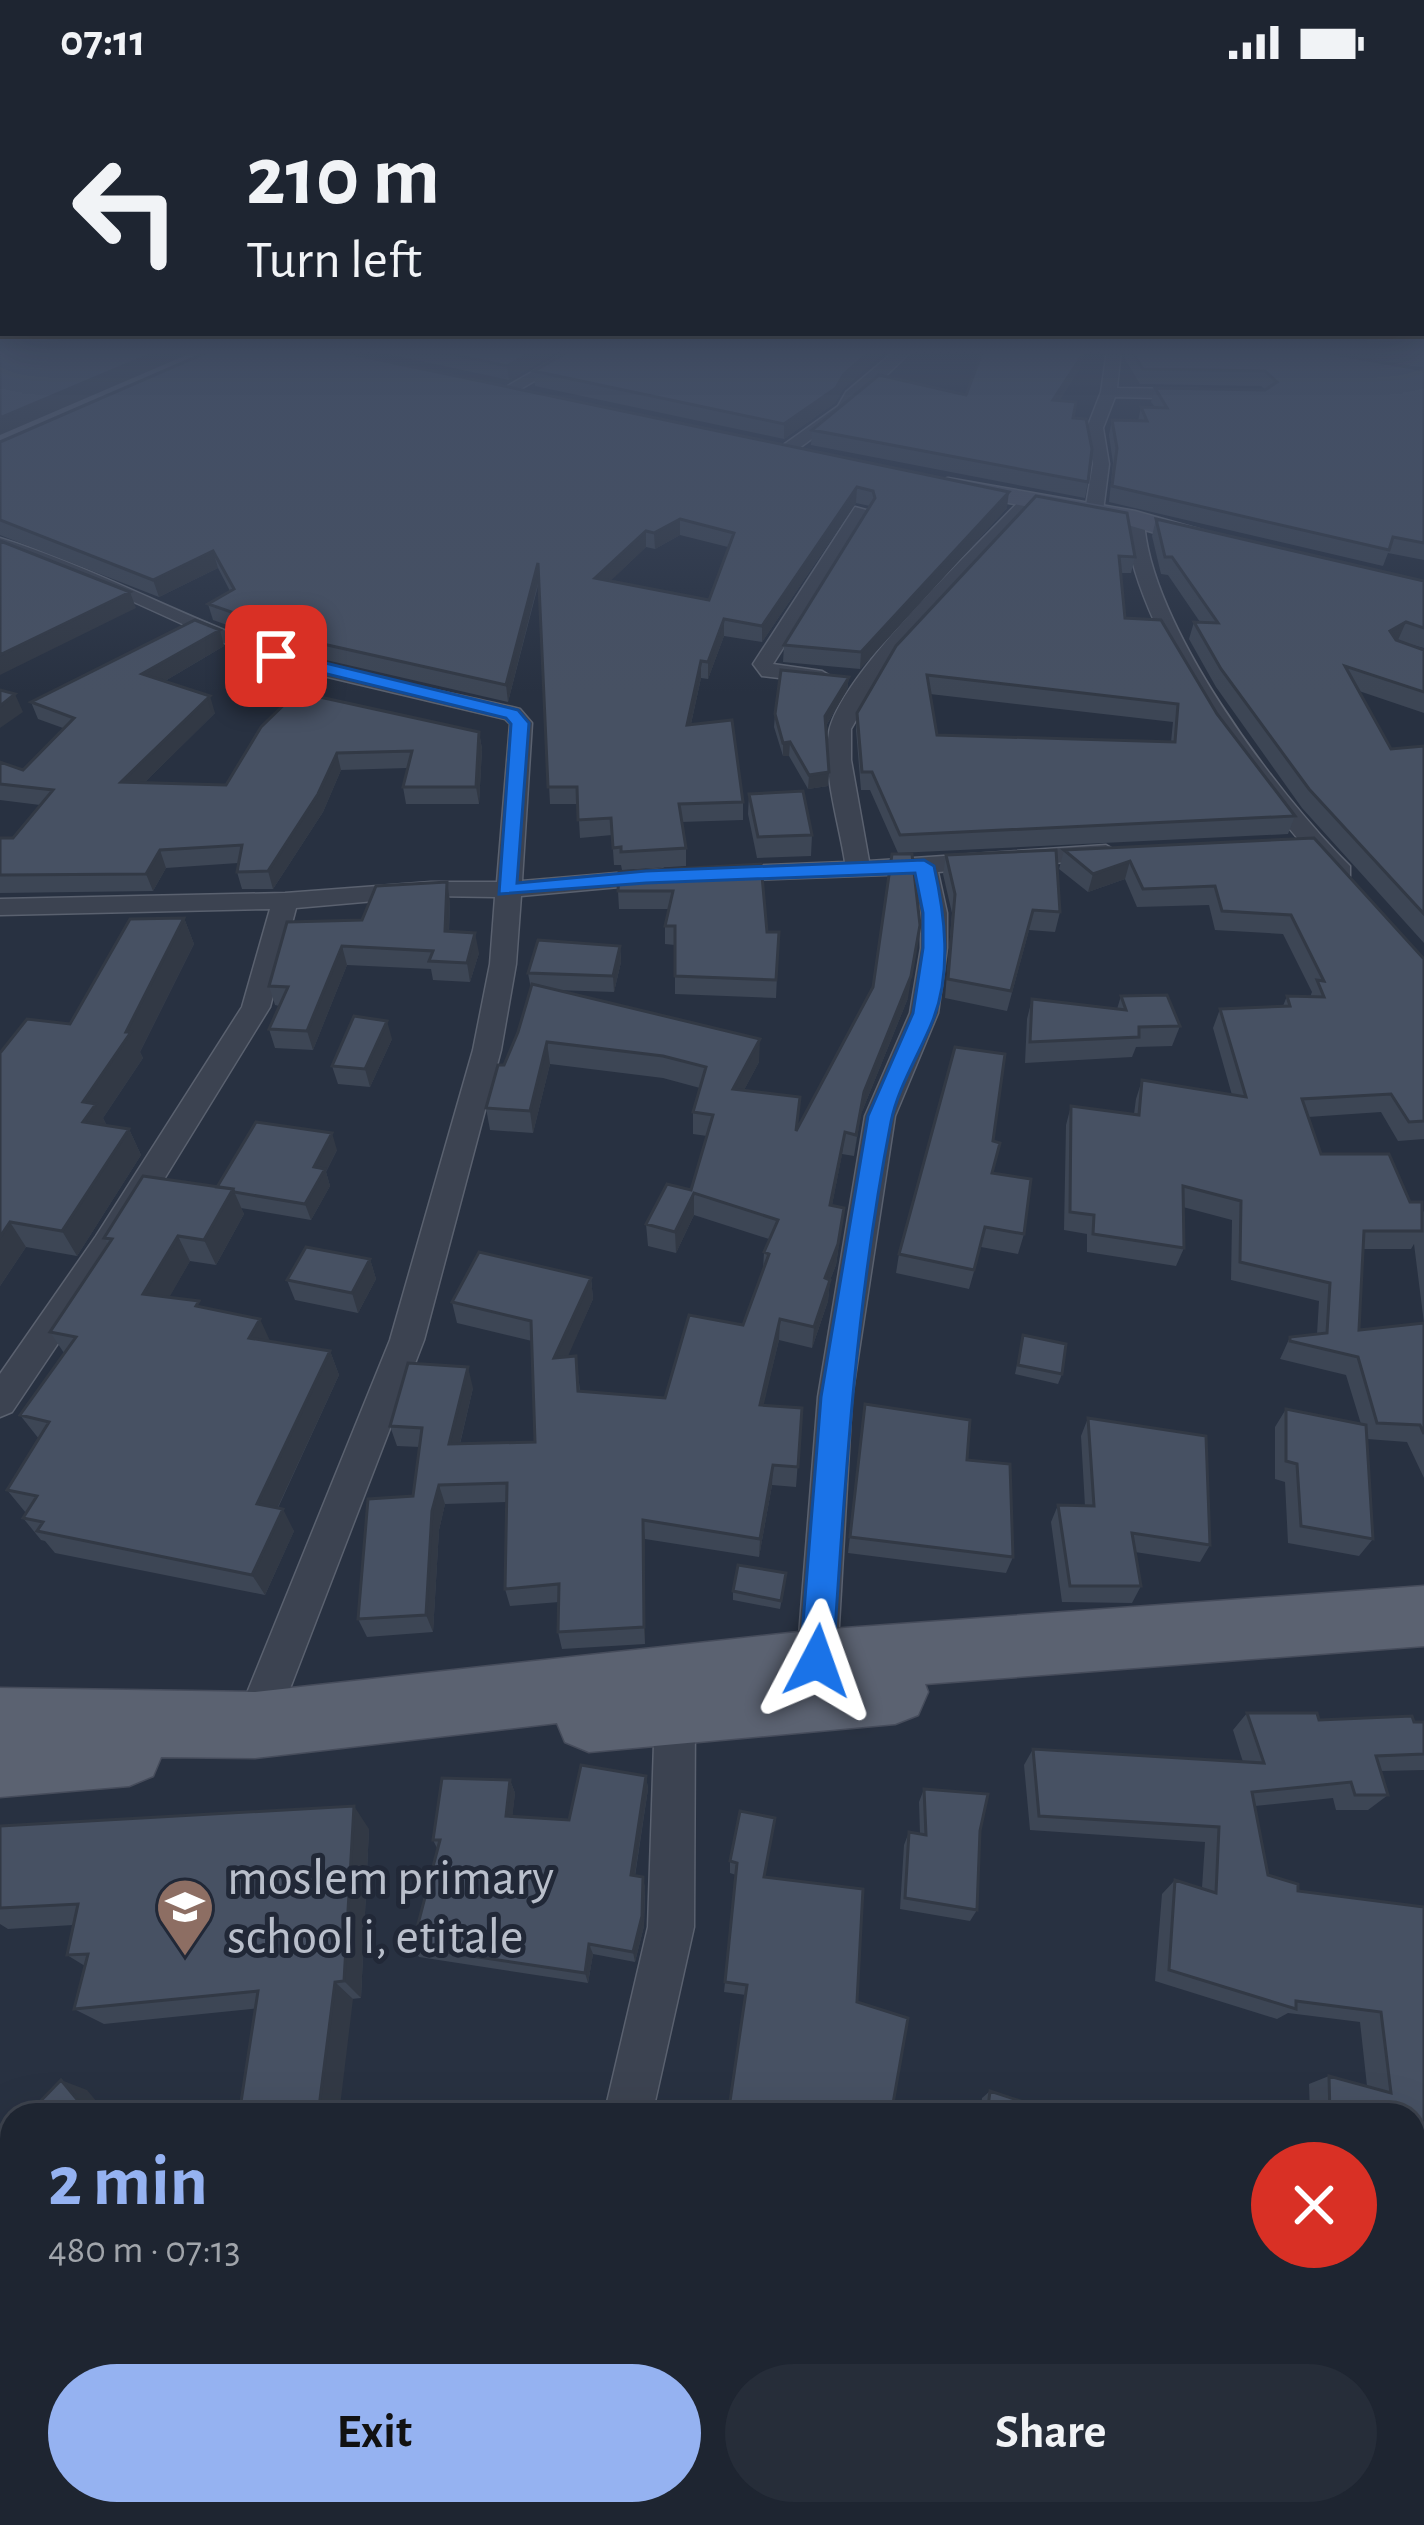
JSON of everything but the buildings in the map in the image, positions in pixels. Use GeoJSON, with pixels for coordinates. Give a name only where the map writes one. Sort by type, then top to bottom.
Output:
{"type":"FeatureCollection","features":[{"type":"Feature","properties":{"kind":"main road"},"geometry":{"type":"LineString","coordinates":[[0,1721],[255,1726],[817,1661],[1424,1616]]}},
{"type":"Feature","properties":{"kind":"main road"},"geometry":{"type":"LineString","coordinates":[[0,1763],[675,1713],[1069,1674],[1424,1647]]}},
{"type":"Feature","properties":{"kind":"street"},"geometry":{"type":"LineString","coordinates":[[1094,511],[1101,464]]}},
{"type":"Feature","properties":{"kind":"street"},"geometry":{"type":"LineString","coordinates":[[924,481],[1135,519],[1248,550]]}},
{"type":"Feature","properties":{"kind":"street"},"geometry":{"type":"LineString","coordinates":[[858,869],[840,760],[840,729],[866,681],[1030,500]]}},
{"type":"Feature","properties":{"kind":"street"},"geometry":{"type":"LineString","coordinates":[[861,511],[820,573],[804,611],[763,664],[769,672],[866,681]]}},
{"type":"Feature","properties":{"kind":"street"},"geometry":{"type":"LineString","coordinates":[[1135,519],[1130,538],[1154,606],[1177,648],[1314,844],[1354,886]]}},
{"type":"Feature","properties":{"kind":"street"},"geometry":{"type":"LineString","coordinates":[[0,543],[30,558],[88,574],[190,630],[302,664],[512,714],[520,723],[503,964],[487,1050],[407,1340],[255,1726]]}},
{"type":"Feature","properties":{"kind":"street"},"geometry":{"type":"LineString","coordinates":[[0,576],[30,558]]}},
{"type":"Feature","properties":{"kind":"street"},"geometry":{"type":"LineString","coordinates":[[1278,844],[1314,844]]}},
{"type":"Feature","properties":{"kind":"street"},"geometry":{"type":"LineString","coordinates":[[0,907],[506,890],[646,877],[924,866],[1126,850]]}},
{"type":"Feature","properties":{"kind":"street"},"geometry":{"type":"LineString","coordinates":[[817,1661],[836,1397],[880,1116],[924,1013],[934,948],[934,913],[924,866]]}},
{"type":"Feature","properties":{"kind":"street"},"geometry":{"type":"LineString","coordinates":[[0,1402],[107,1245],[256,1007],[285,901]]}},
{"type":"Feature","properties":{"kind":"street"},"geometry":{"type":"LineString","coordinates":[[631,2103],[671,1927],[675,1713]]}},
{"type":"Feature","properties":{"kind":"place","name":"moslem primary school i, etitale"},"geometry":{"type":"Point","coordinates":[185,1958]}},
{"type":"Feature","properties":{"kind":"route"},"geometry":{"type":"LineString","coordinates":[[276,656],[362,681],[512,714],[520,723],[515,745],[515,826],[506,890],[646,877],[924,866],[934,913],[934,948],[924,1013],[880,1116],[836,1397],[817,1661]]}}]}
